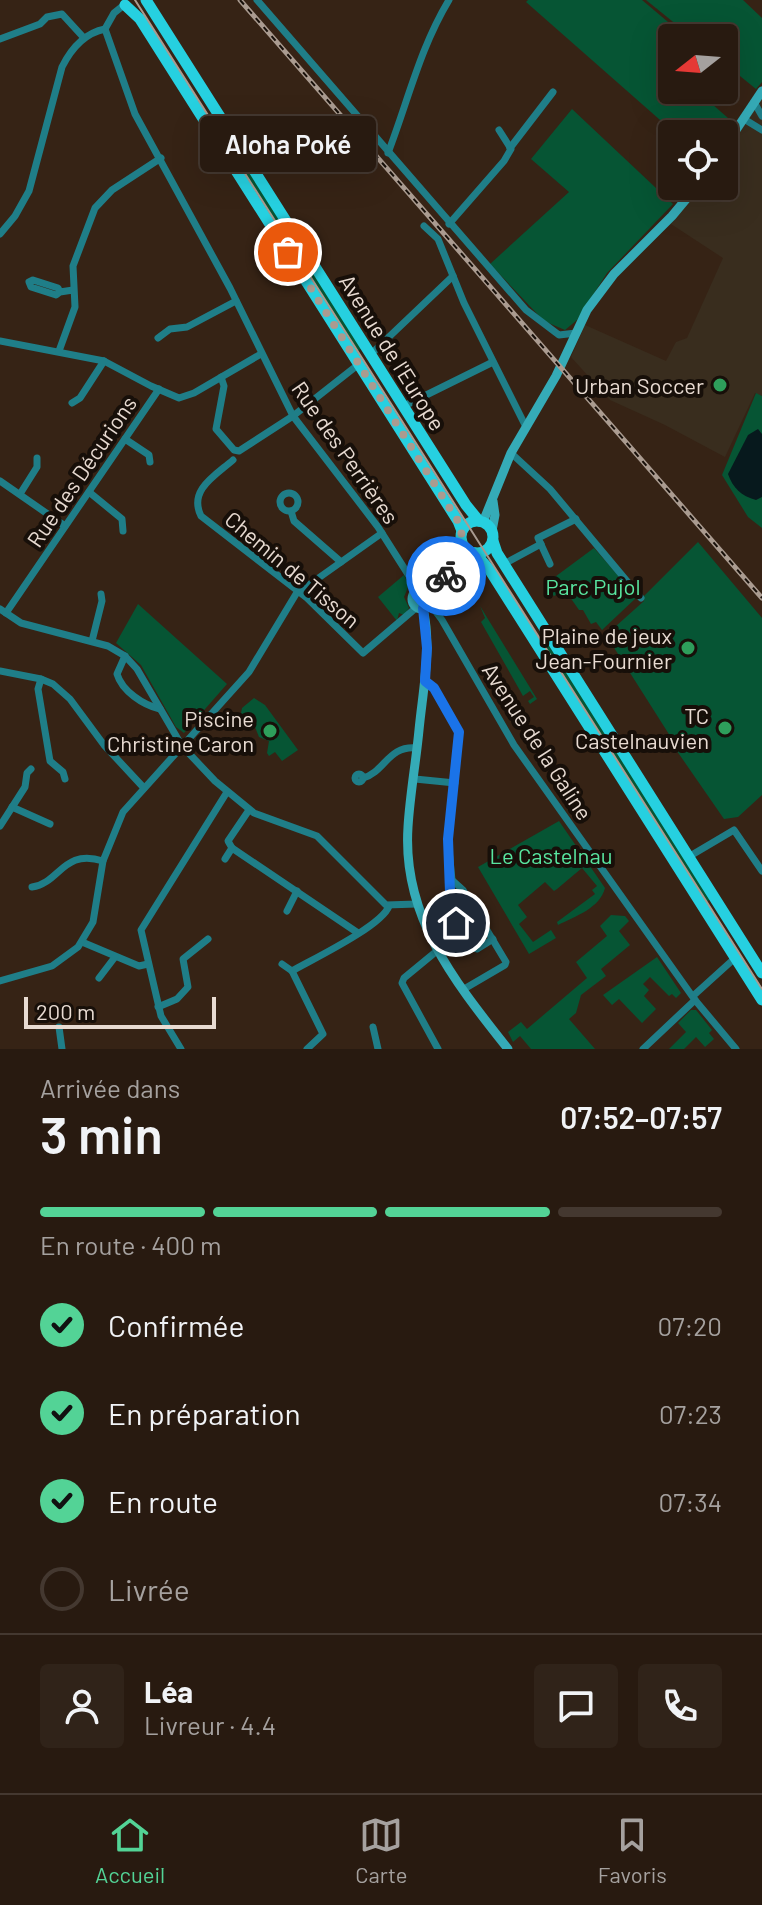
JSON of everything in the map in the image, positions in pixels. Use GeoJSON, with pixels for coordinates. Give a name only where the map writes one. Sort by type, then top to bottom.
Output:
{"type":"FeatureCollection","features":[{"type":"Feature","properties":{"kind":"main road"},"geometry":{"type":"LineString","coordinates":[[120,3],[139,0]]}},
{"type":"Feature","properties":{"kind":"main road","name":"Avenue de l'Europe"},"geometry":{"type":"LineString","coordinates":[[146,0],[466,505],[487,528],[504,564],[760,964]]}},
{"type":"Feature","properties":{"kind":"main road","name":"Avenue de l'Europe"},"geometry":{"type":"LineString","coordinates":[[120,3],[140,19],[359,364],[466,547],[489,569],[762,1000]]}},
{"type":"Feature","properties":{"kind":"main road"},"geometry":{"type":"LineString","coordinates":[[467,524],[487,528],[487,549],[466,547],[467,524]]}},
{"type":"Feature","properties":{"kind":"street"},"geometry":{"type":"LineString","coordinates":[[257,0],[533,318],[559,335],[576,333]]}},
{"type":"Feature","properties":{"kind":"street"},"geometry":{"type":"LineString","coordinates":[[389,151],[423,49],[449,0]]}},
{"type":"Feature","properties":{"kind":"street"},"geometry":{"type":"LineString","coordinates":[[0,234],[29,191],[58,77],[67,58],[84,38],[105,29],[120,3]]}},
{"type":"Feature","properties":{"kind":"street"},"geometry":{"type":"LineString","coordinates":[[0,39],[58,14],[64,15],[84,38]]}},
{"type":"Feature","properties":{"kind":"street","name":"Rue des Perrières"},"geometry":{"type":"LineString","coordinates":[[105,29],[131,106],[236,301],[293,416],[382,533],[420,589]]}},
{"type":"Feature","properties":{"kind":"street"},"geometry":{"type":"LineString","coordinates":[[738,128],[762,91]]}},
{"type":"Feature","properties":{"kind":"street"},"geometry":{"type":"LineString","coordinates":[[450,222],[504,161],[510,148],[553,92]]}},
{"type":"Feature","properties":{"kind":"street"},"geometry":{"type":"LineString","coordinates":[[754,102],[762,116]]}},
{"type":"Feature","properties":{"kind":"street"},"geometry":{"type":"LineString","coordinates":[[744,119],[762,130]]}},
{"type":"Feature","properties":{"kind":"street"},"geometry":{"type":"LineString","coordinates":[[499,130],[510,148]]}},
{"type":"Feature","properties":{"kind":"street"},"geometry":{"type":"LineString","coordinates":[[59,351],[75,307],[73,266],[95,208],[112,190],[161,158]]}},
{"type":"Feature","properties":{"kind":"street"},"geometry":{"type":"LineString","coordinates":[[487,528],[495,515],[494,490],[525,425],[556,376],[587,310],[614,274],[685,200]]}},
{"type":"Feature","properties":{"kind":"street"},"geometry":{"type":"LineString","coordinates":[[424,226],[438,239],[525,425]]}},
{"type":"Feature","properties":{"kind":"street"},"geometry":{"type":"LineString","coordinates":[[371,354],[453,276]]}},
{"type":"Feature","properties":{"kind":"street"},"geometry":{"type":"LineString","coordinates":[[60,292],[73,290]]}},
{"type":"Feature","properties":{"kind":"street"},"geometry":{"type":"LineString","coordinates":[[158,338],[170,329],[187,327],[236,301]]}},
{"type":"Feature","properties":{"kind":"street"},"geometry":{"type":"LineString","coordinates":[[0,341],[104,361],[159,389],[183,397],[261,354]]}},
{"type":"Feature","properties":{"kind":"street"},"geometry":{"type":"LineString","coordinates":[[72,403],[80,398],[104,361]]}},
{"type":"Feature","properties":{"kind":"street"},"geometry":{"type":"LineString","coordinates":[[404,406],[493,362]]}},
{"type":"Feature","properties":{"kind":"street"},"geometry":{"type":"LineString","coordinates":[[221,377],[224,386],[216,429],[235,451],[243,450],[293,416],[359,364]]}},
{"type":"Feature","properties":{"kind":"street","name":"Rue des Décurions"},"geometry":{"type":"LineString","coordinates":[[3,611],[159,389]]}},
{"type":"Feature","properties":{"kind":"street"},"geometry":{"type":"LineString","coordinates":[[125,439],[149,455],[150,462]]}},
{"type":"Feature","properties":{"kind":"street"},"geometry":{"type":"LineString","coordinates":[[511,453],[550,489],[641,598]]}},
{"type":"Feature","properties":{"kind":"street"},"geometry":{"type":"LineString","coordinates":[[20,494],[37,467],[37,458]]}},
{"type":"Feature","properties":{"kind":"street","name":"Chemin de Tisson"},"geometry":{"type":"LineString","coordinates":[[233,460],[199,491],[197,509],[201,516],[298,592],[363,653],[425,604]]}},
{"type":"Feature","properties":{"kind":"street"},"geometry":{"type":"LineString","coordinates":[[0,481],[65,526]]}},
{"type":"Feature","properties":{"kind":"street"},"geometry":{"type":"LineString","coordinates":[[89,492],[122,519],[123,531]]}},
{"type":"Feature","properties":{"kind":"street"},"geometry":{"type":"LineString","coordinates":[[291,511],[294,521],[341,562]]}},
{"type":"Feature","properties":{"kind":"street"},"geometry":{"type":"LineString","coordinates":[[550,564],[538,538],[576,519]]}},
{"type":"Feature","properties":{"kind":"street"},"geometry":{"type":"LineString","coordinates":[[0,981],[52,966],[69,956],[82,942],[95,914],[103,861],[123,812],[249,672],[298,592],[382,533]]}},
{"type":"Feature","properties":{"kind":"street"},"geometry":{"type":"LineString","coordinates":[[504,564],[541,544]]}},
{"type":"Feature","properties":{"kind":"street"},"geometry":{"type":"LineString","coordinates":[[425,604],[444,582],[466,547]]}},
{"type":"Feature","properties":{"kind":"street"},"geometry":{"type":"LineString","coordinates":[[425,604],[412,600],[420,589],[445,576]]}},
{"type":"Feature","properties":{"kind":"street"},"geometry":{"type":"LineString","coordinates":[[420,589],[428,591],[425,604],[427,648],[408,827],[417,904],[423,923],[438,950],[508,1049]]}},
{"type":"Feature","properties":{"kind":"street"},"geometry":{"type":"LineString","coordinates":[[92,641],[101,594]]}},
{"type":"Feature","properties":{"kind":"street","name":"Avenue de la Galine"},"geometry":{"type":"LineString","coordinates":[[425,604],[442,620],[514,745],[694,998],[736,1049]]}},
{"type":"Feature","properties":{"kind":"street"},"geometry":{"type":"LineString","coordinates":[[3,611],[28,626],[92,641],[125,656],[137,669],[182,746],[227,792],[249,810],[317,836],[389,906],[417,904]]}},
{"type":"Feature","properties":{"kind":"street"},"geometry":{"type":"LineString","coordinates":[[125,656],[117,674],[120,683],[142,703],[161,710]]}},
{"type":"Feature","properties":{"kind":"street"},"geometry":{"type":"LineString","coordinates":[[0,671],[53,684],[70,699],[104,745],[144,788]]}},
{"type":"Feature","properties":{"kind":"street"},"geometry":{"type":"LineString","coordinates":[[41,679],[38,689],[50,761],[63,772],[65,779]]}},
{"type":"Feature","properties":{"kind":"street"},"geometry":{"type":"LineString","coordinates":[[425,681],[434,688],[459,732],[448,839],[452,880],[450,892],[455,917],[465,945],[477,949],[493,939]]}},
{"type":"Feature","properties":{"kind":"street"},"geometry":{"type":"LineString","coordinates":[[363,778],[371,775],[392,754],[408,747],[417,748]]}},
{"type":"Feature","properties":{"kind":"street"},"geometry":{"type":"LineString","coordinates":[[0,826],[25,787],[27,773],[31,769]]}},
{"type":"Feature","properties":{"kind":"street"},"geometry":{"type":"LineString","coordinates":[[415,779],[455,783]]}},
{"type":"Feature","properties":{"kind":"street"},"geometry":{"type":"LineString","coordinates":[[181,1049],[158,1007],[141,934],[142,926],[227,792]]}},
{"type":"Feature","properties":{"kind":"street"},"geometry":{"type":"LineString","coordinates":[[12,807],[50,824]]}},
{"type":"Feature","properties":{"kind":"street"},"geometry":{"type":"LineString","coordinates":[[249,810],[228,841],[232,848],[358,933]]}},
{"type":"Feature","properties":{"kind":"street"},"geometry":{"type":"LineString","coordinates":[[690,856],[734,830],[762,871]]}},
{"type":"Feature","properties":{"kind":"street"},"geometry":{"type":"LineString","coordinates":[[225,859],[232,848]]}},
{"type":"Feature","properties":{"kind":"street"},"geometry":{"type":"LineString","coordinates":[[32,887],[43,884],[59,869],[84,857],[103,861]]}},
{"type":"Feature","properties":{"kind":"street"},"geometry":{"type":"LineString","coordinates":[[452,880],[458,883],[507,964],[464,989]]}},
{"type":"Feature","properties":{"kind":"street"},"geometry":{"type":"LineString","coordinates":[[287,911],[297,891]]}},
{"type":"Feature","properties":{"kind":"street"},"geometry":{"type":"LineString","coordinates":[[292,971],[358,933],[386,913],[389,906]]}},
{"type":"Feature","properties":{"kind":"street"},"geometry":{"type":"LineString","coordinates":[[158,1007],[176,1000],[188,987],[183,959],[208,939]]}},
{"type":"Feature","properties":{"kind":"street"},"geometry":{"type":"LineString","coordinates":[[82,942],[139,966],[148,964]]}},
{"type":"Feature","properties":{"kind":"street"},"geometry":{"type":"LineString","coordinates":[[438,950],[402,983],[438,1049]]}},
{"type":"Feature","properties":{"kind":"street"},"geometry":{"type":"LineString","coordinates":[[99,978],[115,957]]}},
{"type":"Feature","properties":{"kind":"street"},"geometry":{"type":"LineString","coordinates":[[643,1049],[735,958]]}},
{"type":"Feature","properties":{"kind":"street"},"geometry":{"type":"LineString","coordinates":[[282,964],[292,971],[323,1034],[307,1049]]}},
{"type":"Feature","properties":{"kind":"street"},"geometry":{"type":"LineString","coordinates":[[59,1027],[62,1049]]}},
{"type":"Feature","properties":{"kind":"street"},"geometry":{"type":"LineString","coordinates":[[373,1027],[378,1049]]}},
{"type":"Feature","properties":{"kind":"shaded area"},"geometry":{"type":"Polygon","coordinates":[[[762,98],[762,396],[755,393],[725,457],[610,400],[571,357],[585,325],[666,361],[676,342],[687,338],[723,258],[671,224],[688,200],[738,200],[738,131],[762,98]]]}},
{"type":"Feature","properties":{"kind":"shaded area"},"geometry":{"type":"Polygon","coordinates":[[[758,429],[762,434],[762,497],[756,500],[738,491],[728,474],[748,435],[758,429]]]}},
{"type":"Feature","properties":{"kind":"green space"},"geometry":{"type":"Polygon","coordinates":[[[642,0],[670,24],[658,24],[658,104],[712,104],[730,120],[660,120],[526,2],[642,0]]]}},
{"type":"Feature","properties":{"kind":"green space"},"geometry":{"type":"Polygon","coordinates":[[[646,0],[743,0],[762,18],[762,82],[756,89],[738,74],[738,24],[676,24],[646,0]]]}},
{"type":"Feature","properties":{"kind":"green space"},"geometry":{"type":"Polygon","coordinates":[[[572,109],[658,190],[658,200],[669,200],[673,204],[607,273],[577,320],[565,330],[544,321],[490,264],[569,192],[531,159],[572,109]]]}},
{"type":"Feature","properties":{"kind":"green space"},"geometry":{"type":"Polygon","coordinates":[[[245,159],[364,347],[354,353],[235,165],[245,159]]]}},
{"type":"Feature","properties":{"kind":"green space"},"geometry":{"type":"Polygon","coordinates":[[[756,393],[762,396],[762,528],[748,517],[722,475],[756,393]]]}},
{"type":"Feature","properties":{"kind":"green space","name":"Plaine de jeux Jean-Fournier"},"geometry":{"type":"Polygon","coordinates":[[[698,542],[762,618],[762,795],[738,817],[724,819],[670,741],[672,739],[606,635],[644,601],[643,597],[698,542]]]}},
{"type":"Feature","properties":{"kind":"green space","name":"Parc Pujol"},"geometry":{"type":"Polygon","coordinates":[[[594,548],[637,597],[602,630],[596,622],[591,624],[565,590],[554,596],[544,585],[594,548]]]}},
{"type":"Feature","properties":{"kind":"green space"},"geometry":{"type":"Polygon","coordinates":[[[404,575],[409,585],[404,597],[409,608],[404,615],[399,613],[397,621],[378,597],[404,575]]]}},
{"type":"Feature","properties":{"kind":"green space"},"geometry":{"type":"Polygon","coordinates":[[[138,604],[227,684],[184,733],[176,727],[141,665],[116,643],[138,604]]]}},
{"type":"Feature","properties":{"kind":"green space"},"geometry":{"type":"Polygon","coordinates":[[[480,606],[537,699],[530,704],[528,701],[534,697],[530,691],[523,696],[481,622],[485,618],[480,606]]]}},
{"type":"Feature","properties":{"kind":"green space"},"geometry":{"type":"Polygon","coordinates":[[[549,640],[713,898],[704,903],[540,646],[549,640]]]}},
{"type":"Feature","properties":{"kind":"green space","name":"Piscine Christine Caron"},"geometry":{"type":"Polygon","coordinates":[[[254,698],[265,705],[298,750],[282,761],[275,752],[269,756],[269,741],[259,737],[255,727],[241,713],[242,708],[254,698]]]}},
{"type":"Feature","properties":{"kind":"green space","name":"Le Castelnau"},"geometry":{"type":"Polygon","coordinates":[[[559,821],[605,888],[593,906],[558,925],[557,922],[595,894],[592,890],[597,886],[582,868],[554,891],[545,882],[518,905],[527,917],[519,924],[533,942],[551,930],[556,938],[529,954],[478,867],[559,821]]]}},
{"type":"Feature","properties":{"kind":"green space"},"geometry":{"type":"Polygon","coordinates":[[[611,915],[625,916],[629,921],[619,931],[630,945],[601,969],[606,976],[581,995],[576,1013],[569,1019],[595,1049],[531,1049],[520,1036],[513,1042],[508,1032],[521,1022],[527,1029],[587,978],[576,962],[607,936],[600,926],[611,915]]]}},
{"type":"Feature","properties":{"kind":"green space"},"geometry":{"type":"Polygon","coordinates":[[[657,957],[681,993],[676,998],[672,994],[669,996],[650,977],[643,984],[649,990],[644,996],[656,1009],[642,1023],[619,999],[612,1005],[603,995],[657,957]]]}},
{"type":"Feature","properties":{"kind":"green space"},"geometry":{"type":"Polygon","coordinates":[[[691,1010],[696,1010],[712,1030],[709,1033],[714,1039],[705,1047],[696,1037],[684,1049],[669,1049],[686,1032],[678,1023],[691,1010]]]}},
{"type":"Feature","properties":{"kind":"tram line"},"geometry":{"type":"LineString","coordinates":[[135,0],[762,989]]}},
{"type":"Feature","properties":{"kind":"railway"},"geometry":{"type":"LineString","coordinates":[[240,0],[762,598]]}},
{"type":"Feature","properties":{"kind":"way so far"},"geometry":{"type":"LineString","coordinates":[[288,252],[461,526],[459,556],[446,576]]}},
{"type":"Feature","properties":{"kind":"place","name":"Aloha Poké"},"geometry":{"type":"Point","coordinates":[288,252]}},
{"type":"Feature","properties":{"kind":"place","name":"Urban Soccer"},"geometry":{"type":"Point","coordinates":[720,385]}},
{"type":"Feature","properties":{"kind":"place","name":"Plaine de jeux Jean-Fournier"},"geometry":{"type":"Point","coordinates":[688,648]}},
{"type":"Feature","properties":{"kind":"place","name":"TC Castelnauvien"},"geometry":{"type":"Point","coordinates":[725,728]}},
{"type":"Feature","properties":{"kind":"place","name":"Piscine Christine Caron"},"geometry":{"type":"Point","coordinates":[270,731]}},
{"type":"Feature","properties":{"kind":"route"},"geometry":{"type":"LineString","coordinates":[[446,576],[422,589],[428,591],[431,597],[430,604],[423,608],[427,648],[425,681],[434,688],[459,732],[448,839],[452,880],[450,892],[456,923]]}}]}
